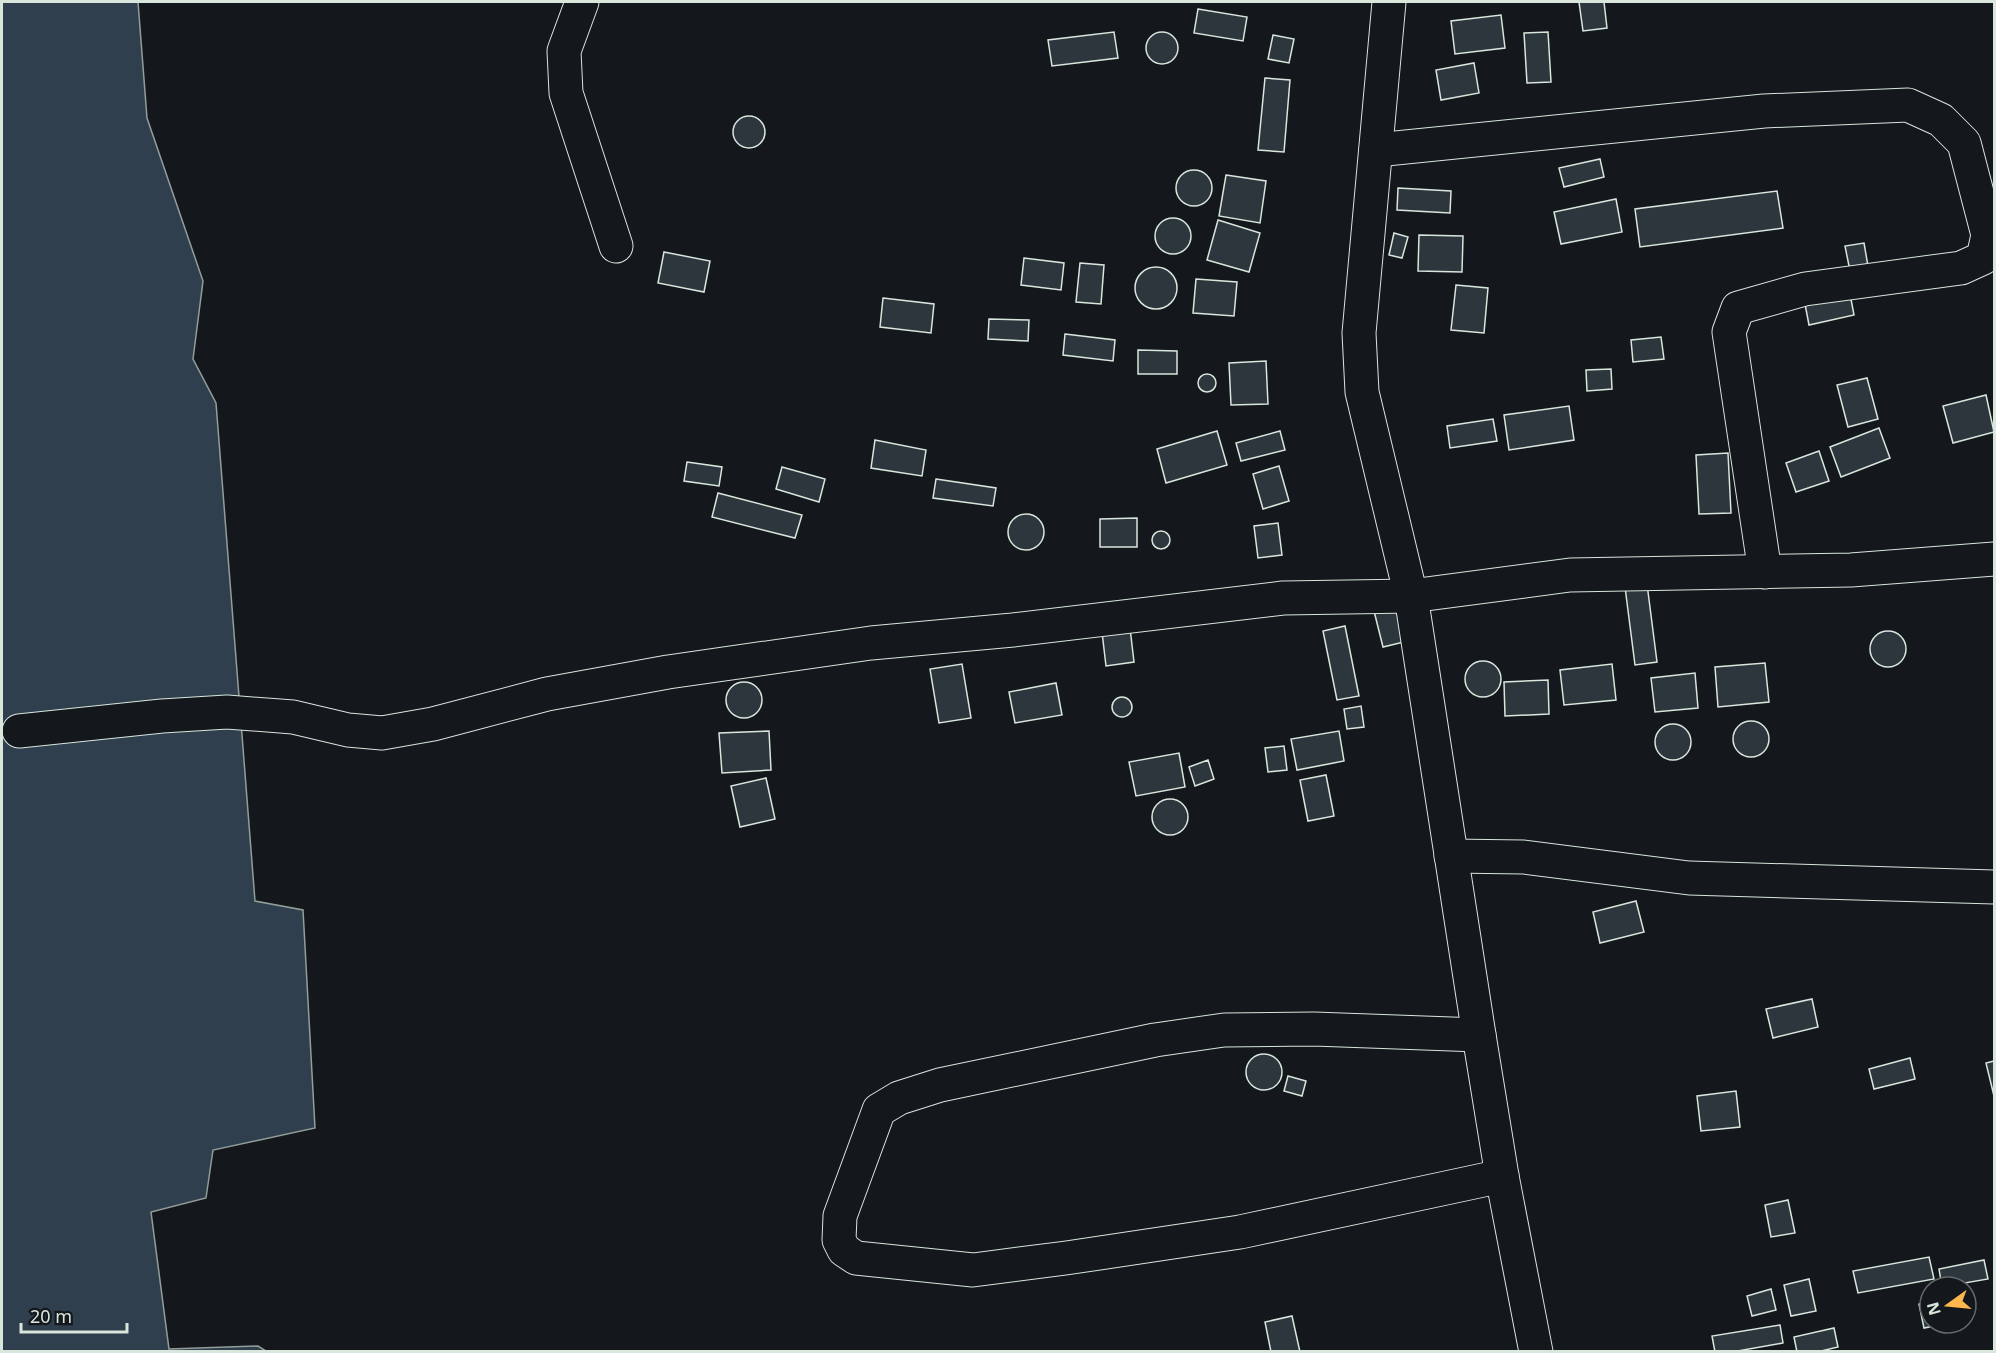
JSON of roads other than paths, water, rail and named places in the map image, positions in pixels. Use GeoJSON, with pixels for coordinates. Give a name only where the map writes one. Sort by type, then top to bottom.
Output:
{"type":"FeatureCollection","features":[{"type":"Feature","properties":{"kind":"street"},"geometry":{"type":"LineString","coordinates":[[582,2],[564,51],[566,93],[616,246]]}},
{"type":"Feature","properties":{"kind":"street"},"geometry":{"type":"LineString","coordinates":[[1389,2],[1359,333],[1362,392],[1411,596],[1502,1176],[1536,1352]]}},
{"type":"Feature","properties":{"kind":"street"},"geometry":{"type":"LineString","coordinates":[[1376,150],[1764,111],[1908,105],[1941,120],[1964,143],[1988,235],[1983,258],[1961,268],[1805,289],[1738,308],[1729,332],[1765,572]]}},
{"type":"Feature","properties":{"kind":"street"},"geometry":{"type":"LineString","coordinates":[[19,731],[162,716],[227,712],[293,717],[348,730],[382,733],[433,724],[547,694],[669,672],[872,643],[1013,630],[1283,598],[1411,596],[1570,575],[1851,570],[1995,560]]}},
{"type":"Feature","properties":{"kind":"street"},"geometry":{"type":"LineString","coordinates":[[1451,856],[1524,857],[1689,878],[1995,887]]}},
{"type":"Feature","properties":{"kind":"street"},"geometry":{"type":"LineString","coordinates":[[1479,1035],[1314,1029],[1224,1030],[1132,1045],[940,1085],[898,1098],[879,1110],[840,1216],[839,1240],[844,1250],[856,1258],[973,1270],[1240,1232],[1502,1176]]}},
{"type":"Feature","properties":{"kind":"water"},"geometry":{"type":"Polygon","coordinates":[[[2,2],[138,2],[147,118],[203,281],[193,359],[216,403],[255,901],[303,910],[315,1128],[213,1150],[206,1198],[151,1212],[169,1349],[258,1346],[266,1351],[2,1352],[2,2]]]}}]}
